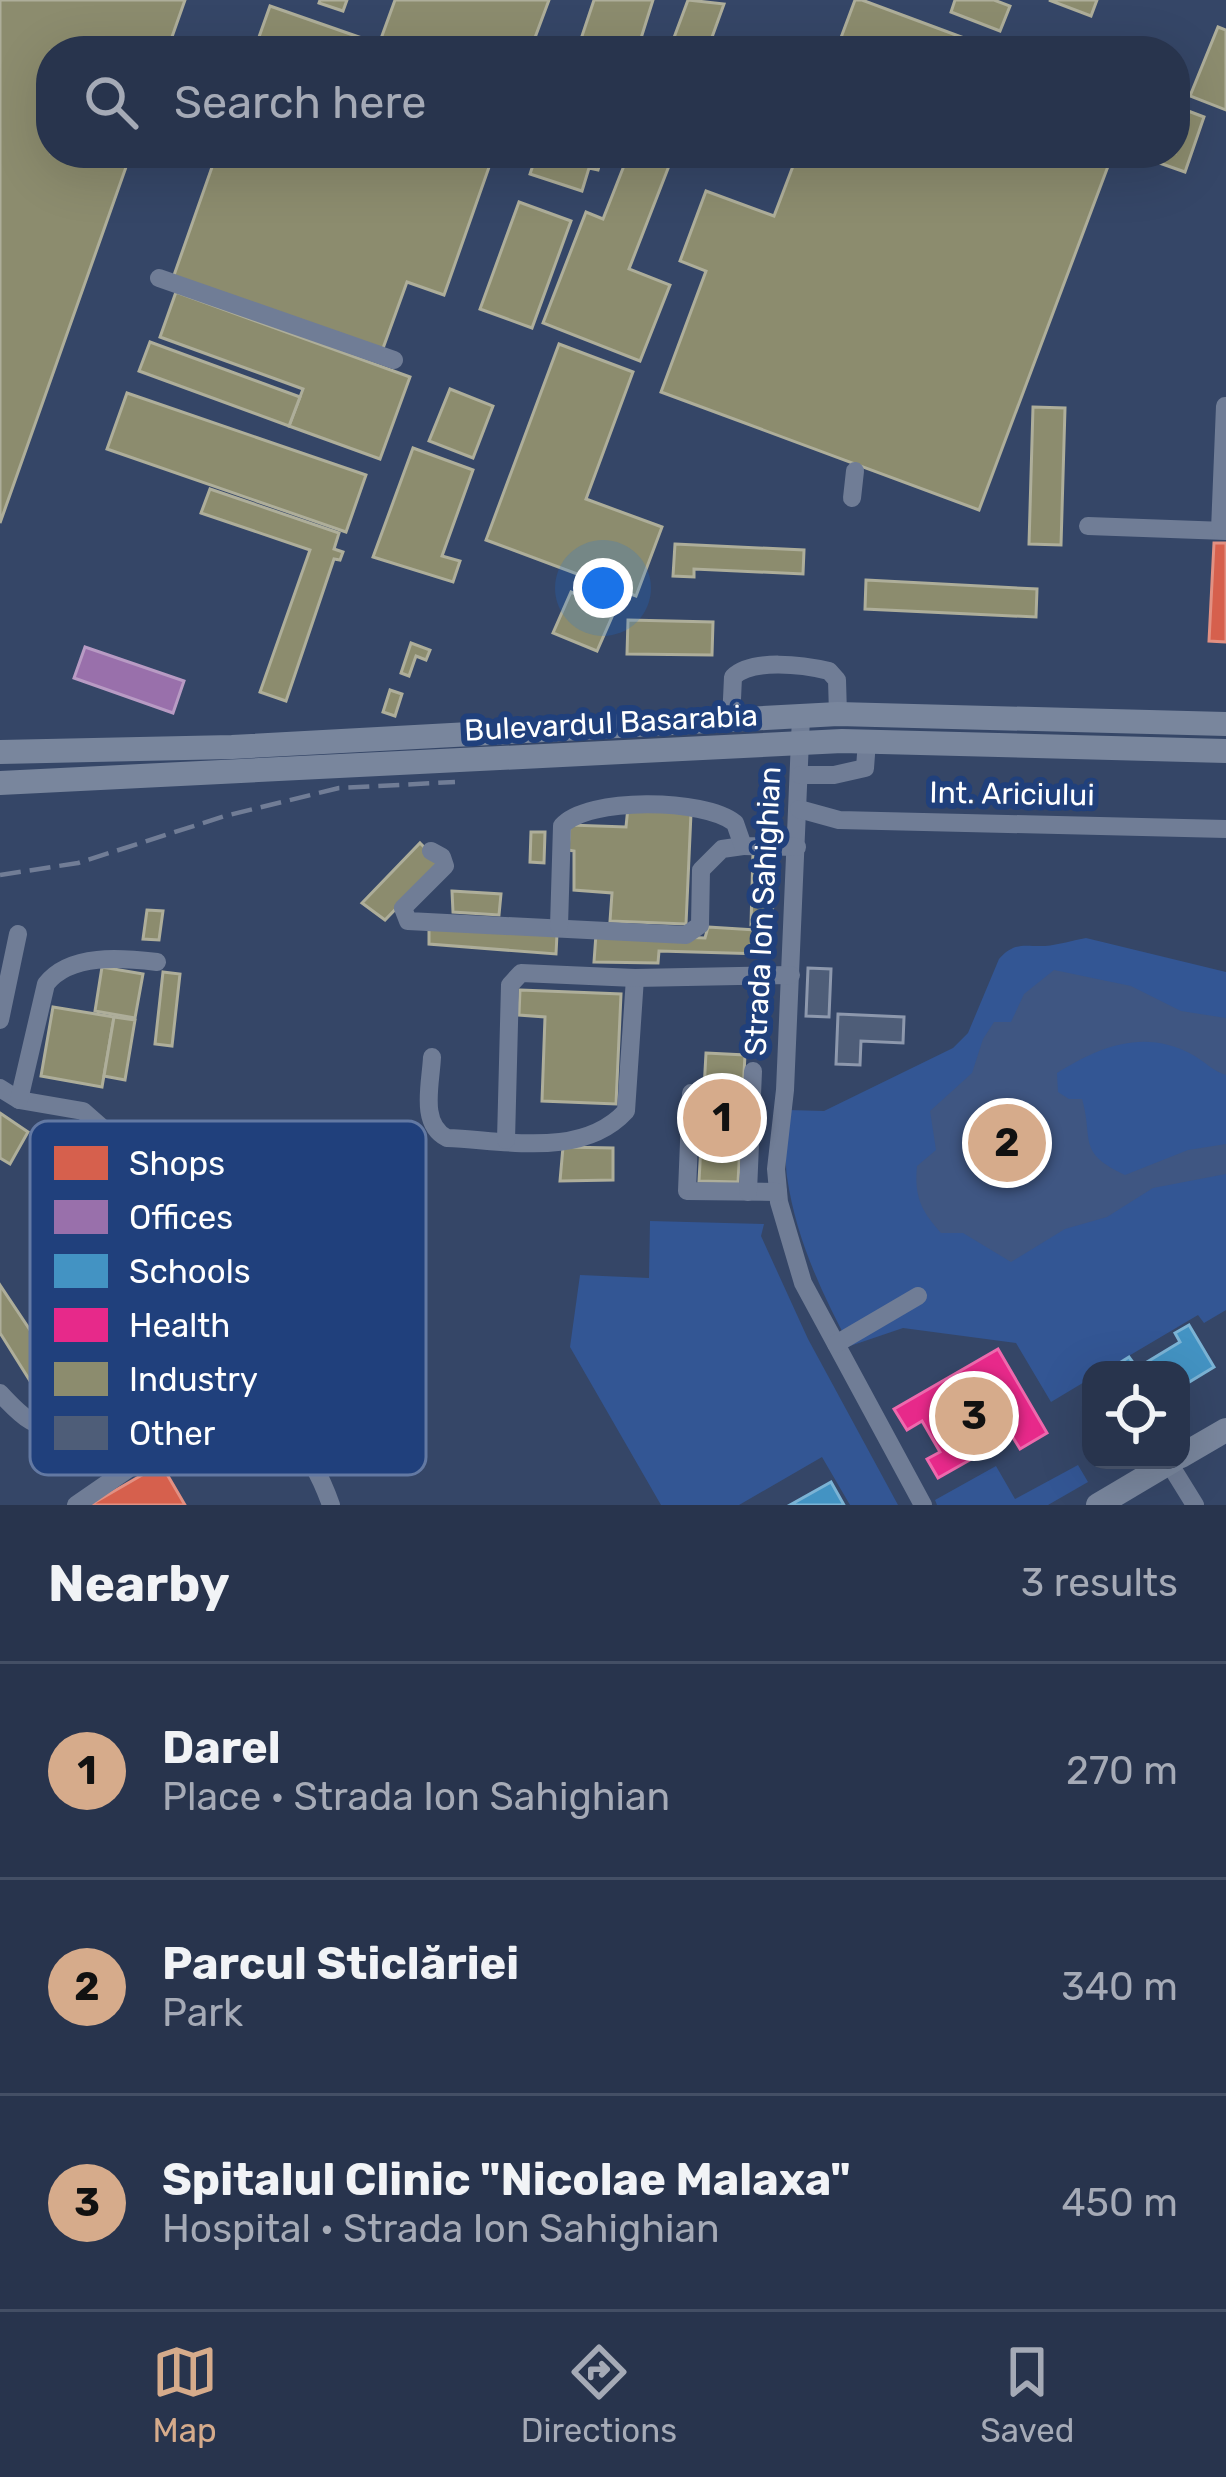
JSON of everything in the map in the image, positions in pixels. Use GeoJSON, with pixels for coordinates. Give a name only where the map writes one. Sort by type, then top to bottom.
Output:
{"type":"FeatureCollection","features":[{"type":"Feature","properties":{"kind":"main road","name":"Bulevardul Basarabia"},"geometry":{"type":"LineString","coordinates":[[0,752],[232,747],[838,714],[1084,711],[1226,724]]}},
{"type":"Feature","properties":{"kind":"main road","name":"Bulevardul Basarabia"},"geometry":{"type":"LineString","coordinates":[[0,783],[867,741],[1226,751]]}},
{"type":"Feature","properties":{"kind":"main road"},"geometry":{"type":"LineString","coordinates":[[1190,1451],[1226,1430]]}},
{"type":"Feature","properties":{"kind":"main road"},"geometry":{"type":"LineString","coordinates":[[1098,1505],[1160,1469]]}},
{"type":"Feature","properties":{"kind":"street"},"geometry":{"type":"LineString","coordinates":[[159,278],[394,360]]}},
{"type":"Feature","properties":{"kind":"street"},"geometry":{"type":"LineString","coordinates":[[1088,526],[1223,531],[1225,406]]}},
{"type":"Feature","properties":{"kind":"street"},"geometry":{"type":"LineString","coordinates":[[852,498],[855,470]]}},
{"type":"Feature","properties":{"kind":"street"},"geometry":{"type":"LineString","coordinates":[[731,721],[733,677],[754,667],[829,671],[837,680],[838,714]]}},
{"type":"Feature","properties":{"kind":"street","name":"Strada Ion Sahighian"},"geometry":{"type":"LineString","coordinates":[[801,717],[778,1192],[803,1282],[923,1505]]}},
{"type":"Feature","properties":{"kind":"street"},"geometry":{"type":"LineString","coordinates":[[800,776],[834,775],[865,767],[867,741]]}},
{"type":"Feature","properties":{"kind":"street"},"geometry":{"type":"LineString","coordinates":[[560,926],[565,820],[638,802],[704,808],[735,823],[743,846]]}},
{"type":"Feature","properties":{"kind":"street","name":"Int. Ariciului"},"geometry":{"type":"LineString","coordinates":[[799,809],[839,820],[1226,829]]}},
{"type":"Feature","properties":{"kind":"street"},"geometry":{"type":"LineString","coordinates":[[431,850],[442,857],[445,866],[403,908],[408,921],[686,935],[700,925],[701,870],[722,849],[796,847]]}},
{"type":"Feature","properties":{"kind":"street"},"geometry":{"type":"LineString","coordinates":[[0,1020],[18,934]]}},
{"type":"Feature","properties":{"kind":"street"},"geometry":{"type":"LineString","coordinates":[[7,1093],[46,984],[56,972],[122,958],[157,962]]}},
{"type":"Feature","properties":{"kind":"street"},"geometry":{"type":"LineString","coordinates":[[506,1140],[510,985],[526,970],[635,978],[791,974]]}},
{"type":"Feature","properties":{"kind":"street"},"geometry":{"type":"LineString","coordinates":[[432,1057],[429,1118],[437,1133],[447,1138],[583,1140],[606,1130],[626,1112],[635,978]]}},
{"type":"Feature","properties":{"kind":"street"},"geometry":{"type":"LineString","coordinates":[[0,1066],[7,1093]]}},
{"type":"Feature","properties":{"kind":"street"},"geometry":{"type":"LineString","coordinates":[[748,1192],[753,1071]]}},
{"type":"Feature","properties":{"kind":"street"},"geometry":{"type":"LineString","coordinates":[[7,1093],[83,1112],[94,1121]]}},
{"type":"Feature","properties":{"kind":"street"},"geometry":{"type":"LineString","coordinates":[[691,1093],[687,1191],[778,1192]]}},
{"type":"Feature","properties":{"kind":"street"},"geometry":{"type":"LineString","coordinates":[[836,1344],[917,1296]]}},
{"type":"Feature","properties":{"kind":"street"},"geometry":{"type":"LineString","coordinates":[[0,1394],[30,1424]]}},
{"type":"Feature","properties":{"kind":"street"},"geometry":{"type":"LineString","coordinates":[[1179,1469],[1196,1505]]}},
{"type":"Feature","properties":{"kind":"street"},"geometry":{"type":"LineString","coordinates":[[76,1505],[119,1475]]}},
{"type":"Feature","properties":{"kind":"street"},"geometry":{"type":"LineString","coordinates":[[318,1475],[331,1505]]}},
{"type":"Feature","properties":{"kind":"shaded area"},"geometry":{"type":"Polygon","coordinates":[[[1086,938],[1226,972],[1226,1310],[1204,1323],[1198,1315],[1120,1361],[1082,1361],[1082,1383],[1051,1402],[1016,1343],[903,1328],[850,1346],[803,1243],[786,1169],[788,1110],[824,1111],[953,1048],[968,1033],[999,959],[1020,946],[1086,938]]]}},
{"type":"Feature","properties":{"kind":"shaded area"},"geometry":{"type":"Polygon","coordinates":[[[1054,970],[1131,986],[1181,1011],[1226,1018],[1226,1075],[1175,1047],[1140,1042],[1106,1048],[1057,1073],[1058,1092],[1069,1099],[1082,1099],[1093,1152],[1110,1167],[1125,1175],[1188,1150],[1226,1144],[1226,1174],[1153,1188],[1107,1217],[1065,1229],[1011,1262],[963,1233],[941,1233],[920,1202],[917,1166],[936,1150],[930,1111],[972,1073],[994,1022],[1011,1022],[1024,994],[1054,970]]]}},
{"type":"Feature","properties":{"kind":"shaded area"},"geometry":{"type":"Polygon","coordinates":[[[650,1221],[764,1224],[761,1236],[808,1339],[898,1505],[850,1505],[822,1457],[739,1505],[661,1505],[570,1347],[580,1275],[649,1278],[650,1221]]]}},
{"type":"Feature","properties":{"kind":"shaded area"},"geometry":{"type":"Polygon","coordinates":[[[1078,1465],[1088,1482],[1048,1505],[937,1505],[935,1500],[996,1466],[1015,1499],[1078,1465]]]}},
{"type":"Feature","properties":{"kind":"building: Shops"},"geometry":{"type":"Polygon","coordinates":[[[1214,543],[1226,543],[1226,642],[1209,641],[1214,543]]]}},
{"type":"Feature","properties":{"kind":"building: Shops"},"geometry":{"type":"Polygon","coordinates":[[[142,1475],[167,1475],[185,1505],[90,1505],[142,1475]]]}},
{"type":"Feature","properties":{"kind":"building: Offices"},"geometry":{"type":"Polygon","coordinates":[[[85,647],[184,681],[173,713],[74,678],[85,647]]]}},
{"type":"Feature","properties":{"kind":"building: Schools"},"geometry":{"type":"Polygon","coordinates":[[[1189,1325],[1214,1367],[1190,1382],[1190,1361],[1149,1361],[1180,1342],[1175,1333],[1189,1325]]]}},
{"type":"Feature","properties":{"kind":"building: Schools"},"geometry":{"type":"Polygon","coordinates":[[[831,1482],[844,1505],[790,1505],[831,1482]]]}},
{"type":"Feature","properties":{"kind":"building: Health"},"geometry":{"type":"Polygon","coordinates":[[[998,1349],[1047,1433],[1020,1449],[1012,1436],[938,1478],[927,1459],[940,1452],[922,1421],[907,1430],[894,1409],[998,1349]]]}},
{"type":"Feature","properties":{"kind":"building: Industry"},"geometry":{"type":"Polygon","coordinates":[[[0,0],[185,0],[172,36],[36,36],[36,168],[126,168],[0,523],[0,0]]]}},
{"type":"Feature","properties":{"kind":"building: Industry"},"geometry":{"type":"Polygon","coordinates":[[[320,0],[347,0],[343,11],[320,0]]]}},
{"type":"Feature","properties":{"kind":"building: Industry"},"geometry":{"type":"Polygon","coordinates":[[[395,0],[549,0],[536,36],[382,36],[395,0]]]}},
{"type":"Feature","properties":{"kind":"building: Industry"},"geometry":{"type":"Polygon","coordinates":[[[594,0],[653,0],[642,36],[582,36],[594,0]]]}},
{"type":"Feature","properties":{"kind":"building: Industry"},"geometry":{"type":"Polygon","coordinates":[[[688,0],[724,4],[712,36],[675,36],[688,0]]]}},
{"type":"Feature","properties":{"kind":"building: Industry"},"geometry":{"type":"Polygon","coordinates":[[[855,0],[862,0],[959,36],[842,36],[855,0]]]}},
{"type":"Feature","properties":{"kind":"building: Industry"},"geometry":{"type":"Polygon","coordinates":[[[955,0],[994,0],[1010,6],[1000,31],[951,12],[955,0]]]}},
{"type":"Feature","properties":{"kind":"building: Industry"},"geometry":{"type":"Polygon","coordinates":[[[1049,0],[1097,0],[1091,16],[1049,0]]]}},
{"type":"Feature","properties":{"kind":"building: Industry"},"geometry":{"type":"Polygon","coordinates":[[[270,6],[356,36],[259,36],[270,6]]]}},
{"type":"Feature","properties":{"kind":"building: Industry"},"geometry":{"type":"Polygon","coordinates":[[[1218,27],[1226,30],[1226,110],[1190,96],[1218,27]]]}},
{"type":"Feature","properties":{"kind":"building: Industry"},"geometry":{"type":"Polygon","coordinates":[[[1190,112],[1204,117],[1190,158],[1190,112]]]}},
{"type":"Feature","properties":{"kind":"building: Industry"},"geometry":{"type":"Polygon","coordinates":[[[212,168],[489,168],[444,295],[407,282],[382,351],[173,278],[212,168]]]}},
{"type":"Feature","properties":{"kind":"building: Industry"},"geometry":{"type":"Polygon","coordinates":[[[532,168],[589,168],[582,191],[530,174],[532,168]]]}},
{"type":"Feature","properties":{"kind":"building: Industry"},"geometry":{"type":"Polygon","coordinates":[[[623,168],[668,168],[629,269],[670,285],[640,361],[543,323],[586,212],[603,219],[623,168]]]}},
{"type":"Feature","properties":{"kind":"building: Industry"},"geometry":{"type":"Polygon","coordinates":[[[792,168],[1107,168],[979,510],[661,392],[706,271],[680,261],[706,191],[774,216],[792,168]]]}},
{"type":"Feature","properties":{"kind":"building: Industry"},"geometry":{"type":"Polygon","coordinates":[[[519,202],[571,221],[532,328],[480,309],[519,202]]]}},
{"type":"Feature","properties":{"kind":"building: Industry"},"geometry":{"type":"Polygon","coordinates":[[[176,292],[410,377],[380,459],[289,426],[303,389],[160,337],[176,292]]]}},
{"type":"Feature","properties":{"kind":"building: Industry"},"geometry":{"type":"Polygon","coordinates":[[[150,342],[300,397],[289,426],[139,371],[150,342]]]}},
{"type":"Feature","properties":{"kind":"building: Industry"},"geometry":{"type":"Polygon","coordinates":[[[559,344],[633,372],[586,499],[662,527],[636,596],[486,540],[559,344]]]}},
{"type":"Feature","properties":{"kind":"building: Industry"},"geometry":{"type":"Polygon","coordinates":[[[450,389],[493,406],[473,458],[429,441],[450,389]]]}},
{"type":"Feature","properties":{"kind":"building: Industry"},"geometry":{"type":"Polygon","coordinates":[[[127,393],[366,475],[346,532],[107,449],[127,393]]]}},
{"type":"Feature","properties":{"kind":"building: Industry"},"geometry":{"type":"Polygon","coordinates":[[[1033,407],[1065,408],[1061,545],[1029,544],[1033,407]]]}},
{"type":"Feature","properties":{"kind":"building: Industry"},"geometry":{"type":"Polygon","coordinates":[[[413,448],[473,470],[442,556],[460,561],[453,582],[373,557],[413,448]]]}},
{"type":"Feature","properties":{"kind":"building: Industry"},"geometry":{"type":"Polygon","coordinates":[[[210,489],[339,533],[334,549],[343,552],[340,560],[334,559],[286,701],[260,692],[310,550],[201,513],[210,489]]]}},
{"type":"Feature","properties":{"kind":"building: Industry"},"geometry":{"type":"Polygon","coordinates":[[[675,544],[804,550],[803,574],[694,569],[694,577],[673,576],[675,544]]]}},
{"type":"Feature","properties":{"kind":"building: Industry"},"geometry":{"type":"Polygon","coordinates":[[[866,580],[1037,589],[1036,617],[865,609],[866,580]]]}},
{"type":"Feature","properties":{"kind":"building: Industry"},"geometry":{"type":"Polygon","coordinates":[[[571,592],[615,610],[597,651],[553,633],[571,592]]]}},
{"type":"Feature","properties":{"kind":"building: Industry"},"geometry":{"type":"Polygon","coordinates":[[[628,620],[713,622],[712,655],[627,654],[628,620]]]}},
{"type":"Feature","properties":{"kind":"building: Industry"},"geometry":{"type":"Polygon","coordinates":[[[411,643],[430,650],[426,660],[416,656],[409,676],[401,673],[411,643]]]}},
{"type":"Feature","properties":{"kind":"building: Industry"},"geometry":{"type":"Polygon","coordinates":[[[390,690],[402,694],[395,716],[383,712],[390,690]]]}},
{"type":"Feature","properties":{"kind":"building: Industry"},"geometry":{"type":"Polygon","coordinates":[[[628,807],[691,813],[686,924],[610,921],[612,893],[574,890],[570,825],[626,827],[628,807]]]}},
{"type":"Feature","properties":{"kind":"building: Industry"},"geometry":{"type":"Polygon","coordinates":[[[531,832],[545,832],[544,863],[530,862],[531,832]]]}},
{"type":"Feature","properties":{"kind":"building: Industry"},"geometry":{"type":"Polygon","coordinates":[[[420,843],[440,863],[385,920],[362,903],[420,843]]]}},
{"type":"Feature","properties":{"kind":"building: Industry"},"geometry":{"type":"Polygon","coordinates":[[[753,853],[777,855],[771,927],[751,925],[753,853]]]}},
{"type":"Feature","properties":{"kind":"building: Industry"},"geometry":{"type":"Polygon","coordinates":[[[452,891],[501,894],[499,915],[453,912],[452,891]]]}},
{"type":"Feature","properties":{"kind":"building: Industry"},"geometry":{"type":"Polygon","coordinates":[[[147,910],[163,911],[159,940],[143,939],[147,910]]]}},
{"type":"Feature","properties":{"kind":"building: Industry"},"geometry":{"type":"Polygon","coordinates":[[[708,927],[770,931],[768,954],[659,951],[658,963],[594,962],[596,934],[705,938],[708,927]]]}},
{"type":"Feature","properties":{"kind":"building: Industry"},"geometry":{"type":"Polygon","coordinates":[[[429,928],[557,934],[556,954],[429,944],[429,928]]]}},
{"type":"Feature","properties":{"kind":"building: Industry"},"geometry":{"type":"Polygon","coordinates":[[[102,967],[143,974],[135,1018],[95,1011],[102,967]]]}},
{"type":"Feature","properties":{"kind":"building: Industry"},"geometry":{"type":"Polygon","coordinates":[[[163,972],[180,974],[172,1046],[155,1044],[163,972]]]}},
{"type":"Feature","properties":{"kind":"building: Industry"},"geometry":{"type":"Polygon","coordinates":[[[520,990],[621,994],[616,1104],[542,1101],[545,1017],[519,1015],[520,990]]]}},
{"type":"Feature","properties":{"kind":"building: Industry"},"geometry":{"type":"Polygon","coordinates":[[[53,1007],[114,1017],[102,1087],[41,1076],[53,1007]]]}},
{"type":"Feature","properties":{"kind":"building: Industry"},"geometry":{"type":"Polygon","coordinates":[[[114,1017],[135,1020],[125,1080],[104,1076],[114,1017]]]}},
{"type":"Feature","properties":{"kind":"building: Industry"},"geometry":{"type":"Polygon","coordinates":[[[706,1053],[745,1055],[738,1182],[699,1181],[706,1053]]]}},
{"type":"Feature","properties":{"kind":"building: Industry"},"geometry":{"type":"Polygon","coordinates":[[[0,1113],[28,1132],[10,1164],[0,1158],[0,1113]]]}},
{"type":"Feature","properties":{"kind":"building: Industry"},"geometry":{"type":"Polygon","coordinates":[[[563,1147],[613,1148],[613,1180],[560,1181],[563,1147]]]}},
{"type":"Feature","properties":{"kind":"building: Industry"},"geometry":{"type":"Polygon","coordinates":[[[0,1285],[30,1330],[30,1381],[0,1333],[0,1285]]]}},
{"type":"Feature","properties":{"kind":"building: Other"},"geometry":{"type":"Polygon","coordinates":[[[808,968],[831,969],[829,1017],[806,1016],[808,968]]]}},
{"type":"Feature","properties":{"kind":"building: Other"},"geometry":{"type":"Polygon","coordinates":[[[838,1014],[904,1017],[903,1043],[861,1041],[860,1065],[836,1064],[838,1014]]]}},
{"type":"Feature","properties":{"kind":"railway"},"geometry":{"type":"LineString","coordinates":[[0,875],[78,863],[225,816],[339,788],[455,782]]}},
{"type":"Feature","properties":{"kind":"place","name":"Darel"},"geometry":{"type":"Point","coordinates":[722,1118]}},
{"type":"Feature","properties":{"kind":"place","name":"Parcul Sticlăriei"},"geometry":{"type":"Point","coordinates":[1007,1143]}},
{"type":"Feature","properties":{"kind":"place","name":"Spitalul Clinic \"Nicolae Malaxa\""},"geometry":{"type":"Point","coordinates":[974,1416]}}]}
